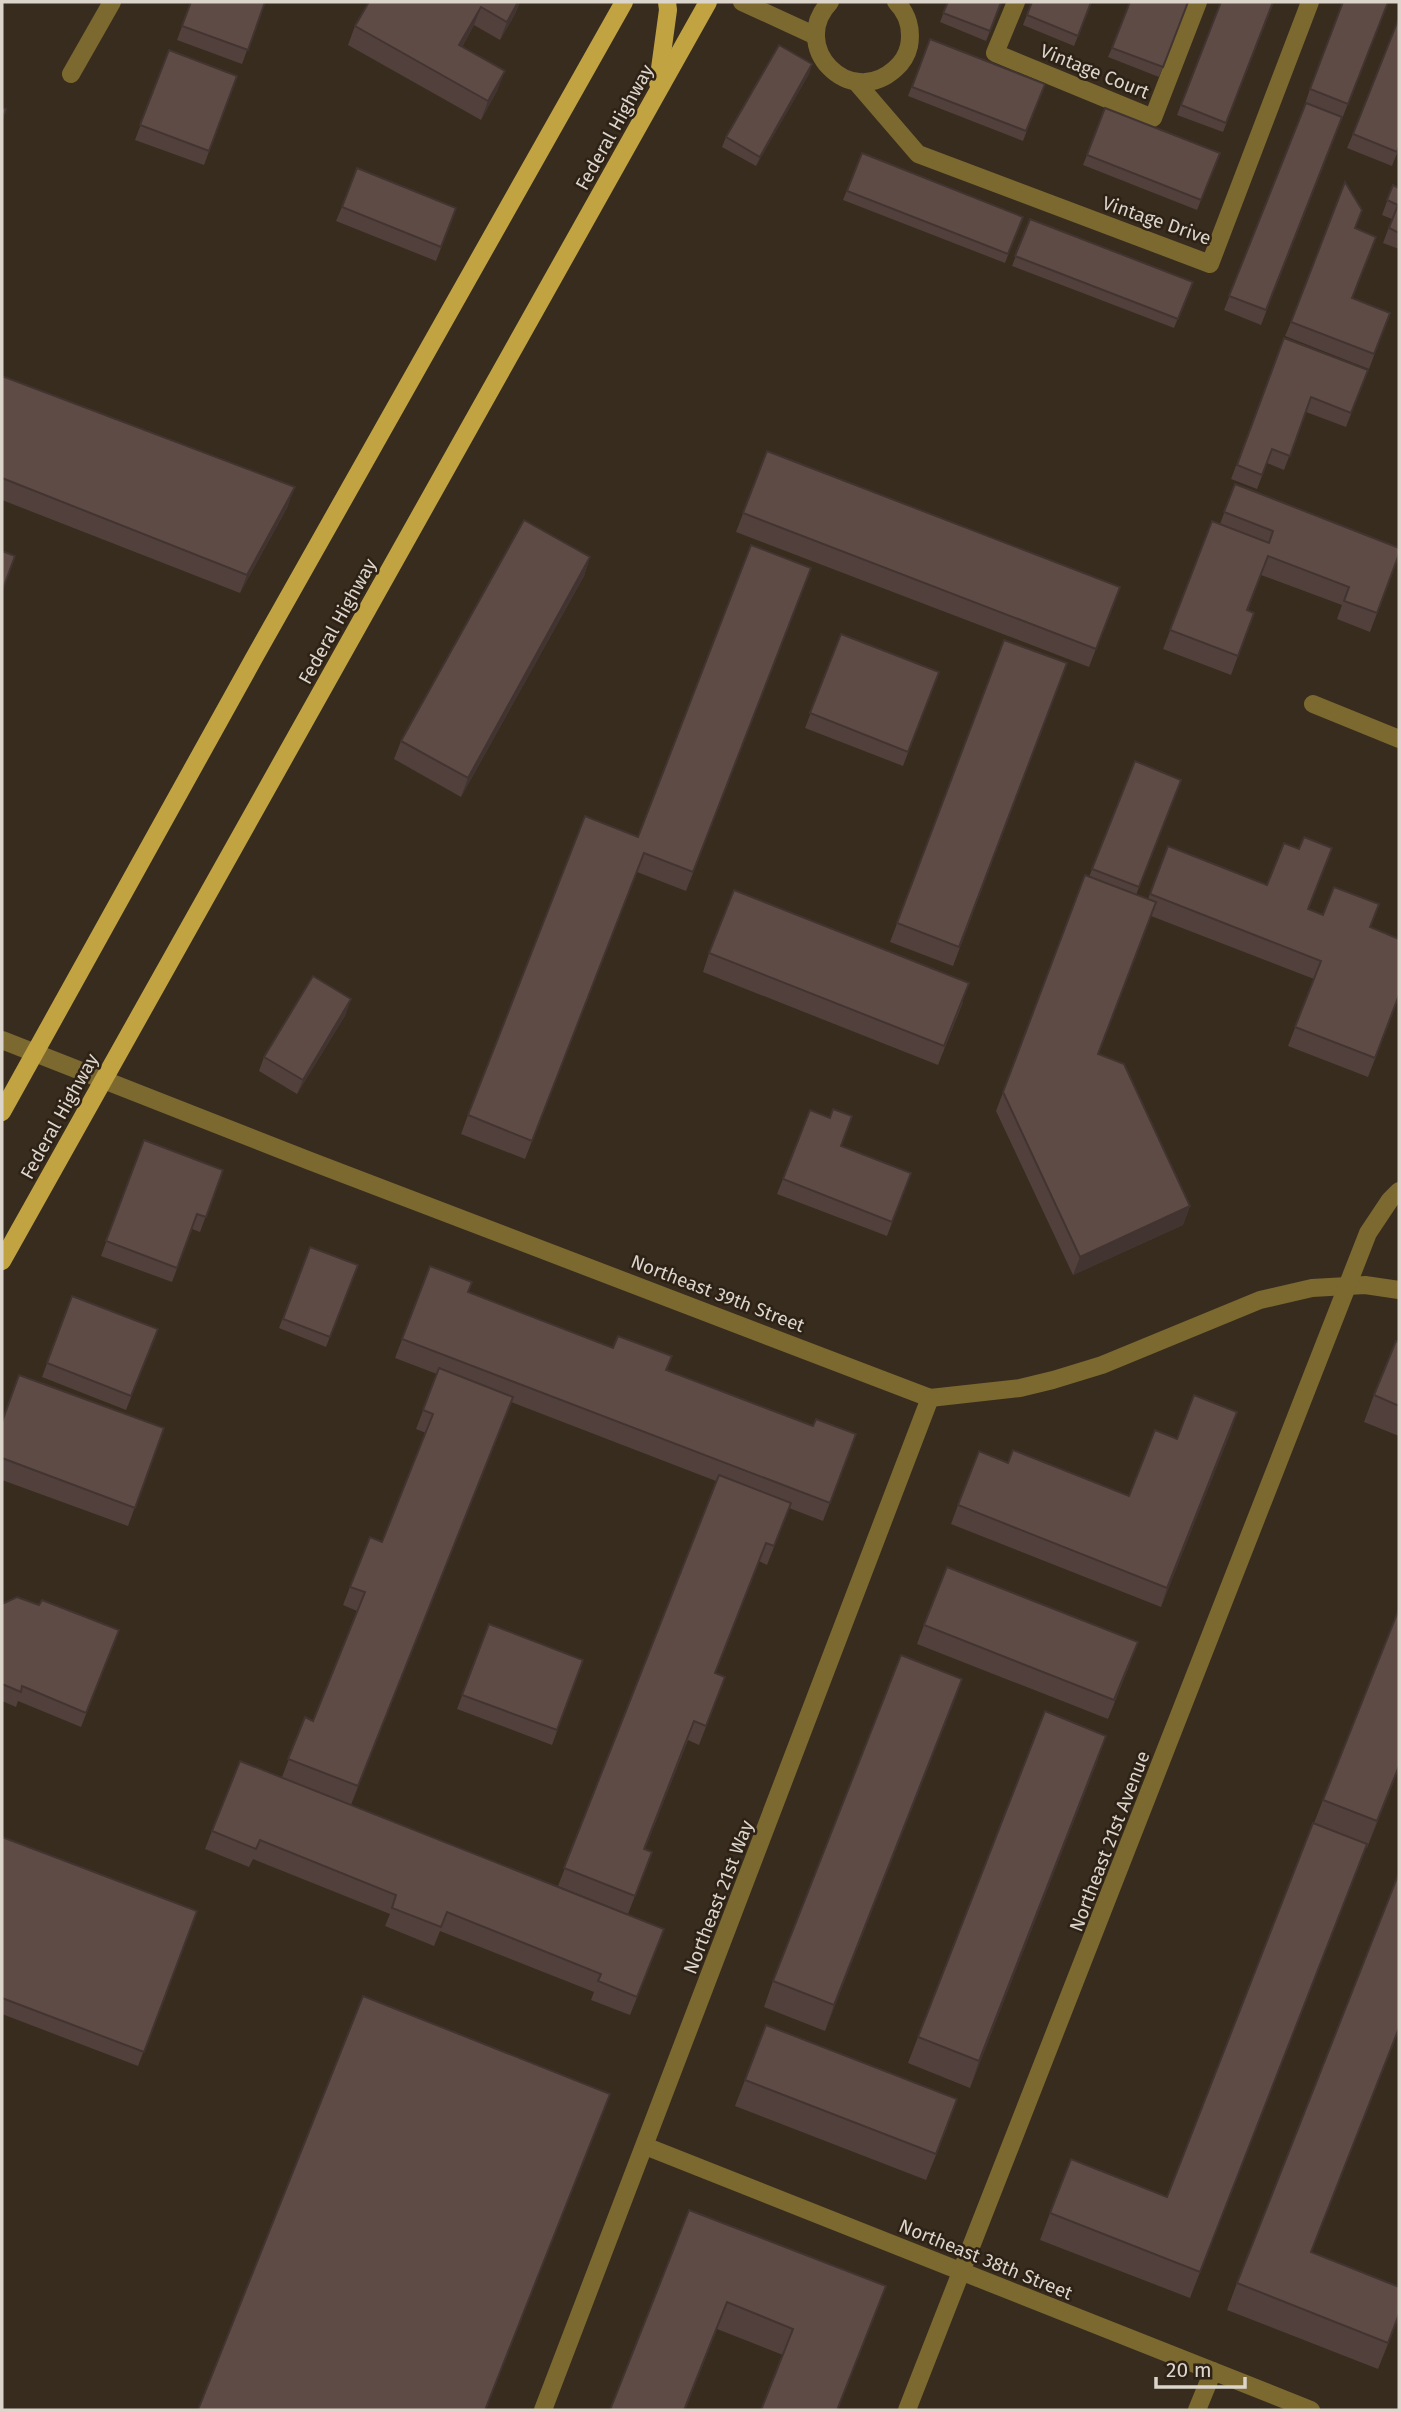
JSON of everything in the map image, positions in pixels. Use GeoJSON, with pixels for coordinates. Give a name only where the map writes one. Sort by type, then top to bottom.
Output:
{"type":"FeatureCollection","features":[{"type":"Feature","properties":{"kind":"main road"},"geometry":{"type":"LineString","coordinates":[[2,1112],[624,2]]}},
{"type":"Feature","properties":{"kind":"main road"},"geometry":{"type":"LineString","coordinates":[[657,93],[667,2]]}},
{"type":"Feature","properties":{"kind":"main road","name":"Federal Highway"},"geometry":{"type":"LineString","coordinates":[[2,1261],[708,2]]}},
{"type":"Feature","properties":{"kind":"street"},"geometry":{"type":"LineString","coordinates":[[71,74],[112,2]]}},
{"type":"Feature","properties":{"kind":"street"},"geometry":{"type":"LineString","coordinates":[[742,2],[816,36]]}},
{"type":"Feature","properties":{"kind":"street"},"geometry":{"type":"LineString","coordinates":[[830,2],[818,22],[818,49],[824,61],[844,78],[856,82],[873,82],[888,75],[900,65],[908,51],[911,35],[908,19],[896,2]]}},
{"type":"Feature","properties":{"kind":"street","name":"Vintage Court"},"geometry":{"type":"LineString","coordinates":[[1016,2],[995,54],[1153,118],[1198,2]]}},
{"type":"Feature","properties":{"kind":"street","name":"Vintage Drive"},"geometry":{"type":"LineString","coordinates":[[856,82],[918,154],[1210,264],[1310,2]]}},
{"type":"Feature","properties":{"kind":"street"},"geometry":{"type":"LineString","coordinates":[[1313,704],[1399,739]]}},
{"type":"Feature","properties":{"kind":"street","name":"Northeast 39th Street"},"geometry":{"type":"LineString","coordinates":[[2,1040],[930,1398],[1020,1388],[1053,1380],[1102,1365],[1260,1300],[1312,1288],[1365,1284],[1399,1290]]}},
{"type":"Feature","properties":{"kind":"street","name":"Northeast 21st Avenue"},"geometry":{"type":"LineString","coordinates":[[907,2410],[1368,1233],[1399,1191]]}},
{"type":"Feature","properties":{"kind":"street","name":"Northeast 21st Way"},"geometry":{"type":"LineString","coordinates":[[543,2410],[930,1398]]}},
{"type":"Feature","properties":{"kind":"street","name":"Northeast 38th Street"},"geometry":{"type":"LineString","coordinates":[[645,2146],[1311,2410]]}},
{"type":"Feature","properties":{"kind":"street"},"geometry":{"type":"LineString","coordinates":[[1197,2410],[1213,2371]]}},
{"type":"Feature","properties":{"kind":"building"},"geometry":{"type":"Polygon","coordinates":[[[191,2],[265,2],[248,50],[182,26],[191,2]]]}},
{"type":"Feature","properties":{"kind":"building"},"geometry":{"type":"Polygon","coordinates":[[[369,2],[518,2],[507,22],[481,7],[459,45],[505,71],[488,101],[355,26],[369,2]]]}},
{"type":"Feature","properties":{"kind":"building"},"geometry":{"type":"Polygon","coordinates":[[[948,2],[1001,2],[990,31],[943,13],[948,2]]]}},
{"type":"Feature","properties":{"kind":"building"},"geometry":{"type":"Polygon","coordinates":[[[1032,2],[1091,2],[1078,36],[1027,15],[1032,2]]]}},
{"type":"Feature","properties":{"kind":"building"},"geometry":{"type":"Polygon","coordinates":[[[1130,2],[1188,2],[1163,67],[1112,48],[1130,2]]]}},
{"type":"Feature","properties":{"kind":"building"},"geometry":{"type":"Polygon","coordinates":[[[1221,2],[1273,2],[1226,123],[1181,105],[1221,2]]]}},
{"type":"Feature","properties":{"kind":"building"},"geometry":{"type":"Polygon","coordinates":[[[1343,2],[1388,2],[1348,104],[1310,89],[1343,2]]]}},
{"type":"Feature","properties":{"kind":"building"},"geometry":{"type":"Polygon","coordinates":[[[1399,18],[1399,147],[1397,152],[1353,134],[1399,18]]]}},
{"type":"Feature","properties":{"kind":"building"},"geometry":{"type":"Polygon","coordinates":[[[930,39],[1045,84],[1026,131],[912,87],[930,39]]]}},
{"type":"Feature","properties":{"kind":"building"},"geometry":{"type":"Polygon","coordinates":[[[779,45],[812,64],[760,157],[726,137],[779,45]]]}},
{"type":"Feature","properties":{"kind":"building"},"geometry":{"type":"Polygon","coordinates":[[[169,50],[237,76],[209,151],[140,125],[169,50]]]}},
{"type":"Feature","properties":{"kind":"building"},"geometry":{"type":"Polygon","coordinates":[[[1306,103],[1342,117],[1266,310],[1229,296],[1306,103]]]}},
{"type":"Feature","properties":{"kind":"building"},"geometry":{"type":"Polygon","coordinates":[[[1105,108],[1220,153],[1201,200],[1087,155],[1105,108]]]}},
{"type":"Feature","properties":{"kind":"building"},"geometry":{"type":"Polygon","coordinates":[[[862,153],[1023,217],[1008,254],[847,191],[862,153]]]}},
{"type":"Feature","properties":{"kind":"building"},"geometry":{"type":"Polygon","coordinates":[[[357,168],[456,208],[441,247],[342,207],[357,168]]]}},
{"type":"Feature","properties":{"kind":"building"},"geometry":{"type":"Polygon","coordinates":[[[1345,182],[1362,210],[1355,228],[1376,237],[1352,298],[1390,313],[1374,354],[1291,322],[1345,182]]]}},
{"type":"Feature","properties":{"kind":"building"},"geometry":{"type":"Polygon","coordinates":[[[1393,185],[1399,188],[1399,233],[1389,228],[1398,205],[1387,200],[1393,185]]]}},
{"type":"Feature","properties":{"kind":"building"},"geometry":{"type":"Polygon","coordinates":[[[1030,219],[1193,282],[1178,319],[1015,256],[1030,219]]]}},
{"type":"Feature","properties":{"kind":"building"},"geometry":{"type":"Polygon","coordinates":[[[1284,338],[1368,370],[1351,413],[1311,397],[1290,456],[1272,449],[1262,475],[1237,465],[1284,338]]]}},
{"type":"Feature","properties":{"kind":"building"},"geometry":{"type":"Polygon","coordinates":[[[2,376],[295,487],[247,575],[2,478],[2,376]]]}},
{"type":"Feature","properties":{"kind":"building"},"geometry":{"type":"Polygon","coordinates":[[[767,451],[1120,587],[1096,649],[743,513],[767,451]]]}},
{"type":"Feature","properties":{"kind":"building"},"geometry":{"type":"Polygon","coordinates":[[[1235,484],[1399,548],[1377,613],[1344,601],[1349,587],[1268,556],[1247,610],[1254,613],[1238,656],[1170,630],[1212,521],[1269,543],[1273,531],[1224,512],[1235,484]]]}},
{"type":"Feature","properties":{"kind":"building"},"geometry":{"type":"Polygon","coordinates":[[[524,520],[590,557],[468,778],[401,741],[524,520]]]}},
{"type":"Feature","properties":{"kind":"building"},"geometry":{"type":"Polygon","coordinates":[[[751,545],[811,568],[693,872],[644,853],[532,1141],[468,1115],[585,816],[638,837],[751,545]]]}},
{"type":"Feature","properties":{"kind":"building"},"geometry":{"type":"Polygon","coordinates":[[[2,551],[15,556],[2,591],[2,551]]]}},
{"type":"Feature","properties":{"kind":"building"},"geometry":{"type":"Polygon","coordinates":[[[841,634],[939,672],[908,752],[810,713],[841,634]]]}},
{"type":"Feature","properties":{"kind":"building"},"geometry":{"type":"Polygon","coordinates":[[[1004,640],[1067,663],[959,947],[897,923],[1004,640]]]}},
{"type":"Feature","properties":{"kind":"building"},"geometry":{"type":"Polygon","coordinates":[[[1135,761],[1181,780],[1139,887],[1092,869],[1135,761]]]}},
{"type":"Feature","properties":{"kind":"building"},"geometry":{"type":"Polygon","coordinates":[[[1304,837],[1332,848],[1308,909],[1323,915],[1334,887],[1379,904],[1370,927],[1399,939],[1399,995],[1375,1058],[1295,1027],[1321,961],[1150,894],[1168,846],[1267,885],[1284,843],[1299,849],[1304,837]]]}},
{"type":"Feature","properties":{"kind":"building"},"geometry":{"type":"Polygon","coordinates":[[[1085,875],[1156,902],[1098,1054],[1124,1064],[1190,1206],[1080,1257],[1003,1092],[1085,875]]]}},
{"type":"Feature","properties":{"kind":"building"},"geometry":{"type":"Polygon","coordinates":[[[734,890],[969,983],[944,1046],[709,953],[734,890]]]}},
{"type":"Feature","properties":{"kind":"building"},"geometry":{"type":"Polygon","coordinates":[[[313,976],[351,999],[303,1080],[264,1057],[313,976]]]}},
{"type":"Feature","properties":{"kind":"building"},"geometry":{"type":"Polygon","coordinates":[[[833,1109],[852,1116],[841,1146],[911,1173],[892,1222],[783,1179],[810,1110],[830,1118],[833,1109]]]}},
{"type":"Feature","properties":{"kind":"building"},"geometry":{"type":"Polygon","coordinates":[[[144,1140],[223,1170],[206,1217],[197,1214],[177,1268],[106,1241],[144,1140]]]}},
{"type":"Feature","properties":{"kind":"building"},"geometry":{"type":"Polygon","coordinates":[[[310,1247],[358,1265],[330,1337],[283,1319],[310,1247]]]}},
{"type":"Feature","properties":{"kind":"building"},"geometry":{"type":"Polygon","coordinates":[[[430,1266],[472,1282],[468,1292],[613,1348],[618,1336],[672,1356],[666,1370],[813,1426],[816,1419],[856,1434],[830,1503],[402,1339],[430,1266]]]}},
{"type":"Feature","properties":{"kind":"building"},"geometry":{"type":"Polygon","coordinates":[[[72,1296],[158,1329],[131,1396],[47,1363],[72,1296]]]}},
{"type":"Feature","properties":{"kind":"building"},"geometry":{"type":"Polygon","coordinates":[[[1396,1341],[1399,1342],[1399,1406],[1374,1395],[1396,1341]]]}},
{"type":"Feature","properties":{"kind":"building"},"geometry":{"type":"Polygon","coordinates":[[[439,1368],[513,1397],[358,1786],[288,1759],[305,1717],[313,1721],[365,1592],[350,1587],[370,1537],[382,1542],[433,1414],[423,1410],[439,1368]]]}},
{"type":"Feature","properties":{"kind":"building"},"geometry":{"type":"Polygon","coordinates":[[[19,1375],[164,1428],[135,1508],[2,1458],[2,1422],[19,1375]]]}},
{"type":"Feature","properties":{"kind":"building"},"geometry":{"type":"Polygon","coordinates":[[[1194,1395],[1237,1412],[1167,1588],[958,1505],[979,1451],[1008,1463],[1013,1450],[1129,1496],[1155,1430],[1177,1439],[1194,1395]]]}},
{"type":"Feature","properties":{"kind":"building"},"geometry":{"type":"Polygon","coordinates":[[[719,1475],[791,1503],[774,1546],[766,1543],[715,1673],[725,1677],[706,1726],[694,1721],[644,1849],[652,1852],[635,1896],[564,1868],[719,1475]]]}},
{"type":"Feature","properties":{"kind":"building"},"geometry":{"type":"Polygon","coordinates":[[[947,1567],[1138,1642],[1114,1700],[924,1625],[947,1567]]]}},
{"type":"Feature","properties":{"kind":"building"},"geometry":{"type":"Polygon","coordinates":[[[17,1597],[39,1605],[42,1600],[119,1630],[86,1713],[22,1686],[21,1692],[2,1684],[2,1604],[17,1597]]]}},
{"type":"Feature","properties":{"kind":"building"},"geometry":{"type":"Polygon","coordinates":[[[1399,1609],[1399,1766],[1377,1821],[1323,1800],[1399,1609]]]}},
{"type":"Feature","properties":{"kind":"building"},"geometry":{"type":"Polygon","coordinates":[[[489,1624],[583,1660],[557,1730],[462,1695],[489,1624]]]}},
{"type":"Feature","properties":{"kind":"building"},"geometry":{"type":"Polygon","coordinates":[[[901,1655],[962,1679],[834,2005],[773,1981],[901,1655]]]}},
{"type":"Feature","properties":{"kind":"building"},"geometry":{"type":"Polygon","coordinates":[[[1045,1711],[1106,1736],[979,2061],[918,2037],[1045,1711]]]}},
{"type":"Feature","properties":{"kind":"building"},"geometry":{"type":"Polygon","coordinates":[[[240,1761],[664,1929],[637,1997],[598,1981],[601,1974],[447,1912],[441,1927],[392,1908],[396,1895],[260,1840],[256,1849],[212,1831],[240,1761]]]}},
{"type":"Feature","properties":{"kind":"building"},"geometry":{"type":"Polygon","coordinates":[[[1313,1823],[1367,1844],[1200,2272],[1050,2213],[1071,2159],[1167,2197],[1313,1823]]]}},
{"type":"Feature","properties":{"kind":"building"},"geometry":{"type":"Polygon","coordinates":[[[2,1837],[197,1911],[144,2052],[2,1998],[2,1837]]]}},
{"type":"Feature","properties":{"kind":"building"},"geometry":{"type":"Polygon","coordinates":[[[1399,1873],[1399,2028],[1311,2252],[1399,2287],[1399,2314],[1388,2343],[1237,2283],[1399,1873]]]}},
{"type":"Feature","properties":{"kind":"building"},"geometry":{"type":"Polygon","coordinates":[[[363,1996],[610,2094],[485,2410],[198,2410],[363,1996]]]}},
{"type":"Feature","properties":{"kind":"building"},"geometry":{"type":"Polygon","coordinates":[[[766,2025],[957,2099],[936,2154],[745,2080],[766,2025]]]}},
{"type":"Feature","properties":{"kind":"building"},"geometry":{"type":"Polygon","coordinates":[[[689,2210],[886,2286],[837,2410],[761,2410],[793,2329],[727,2302],[684,2410],[610,2410],[689,2210]]]}}]}
